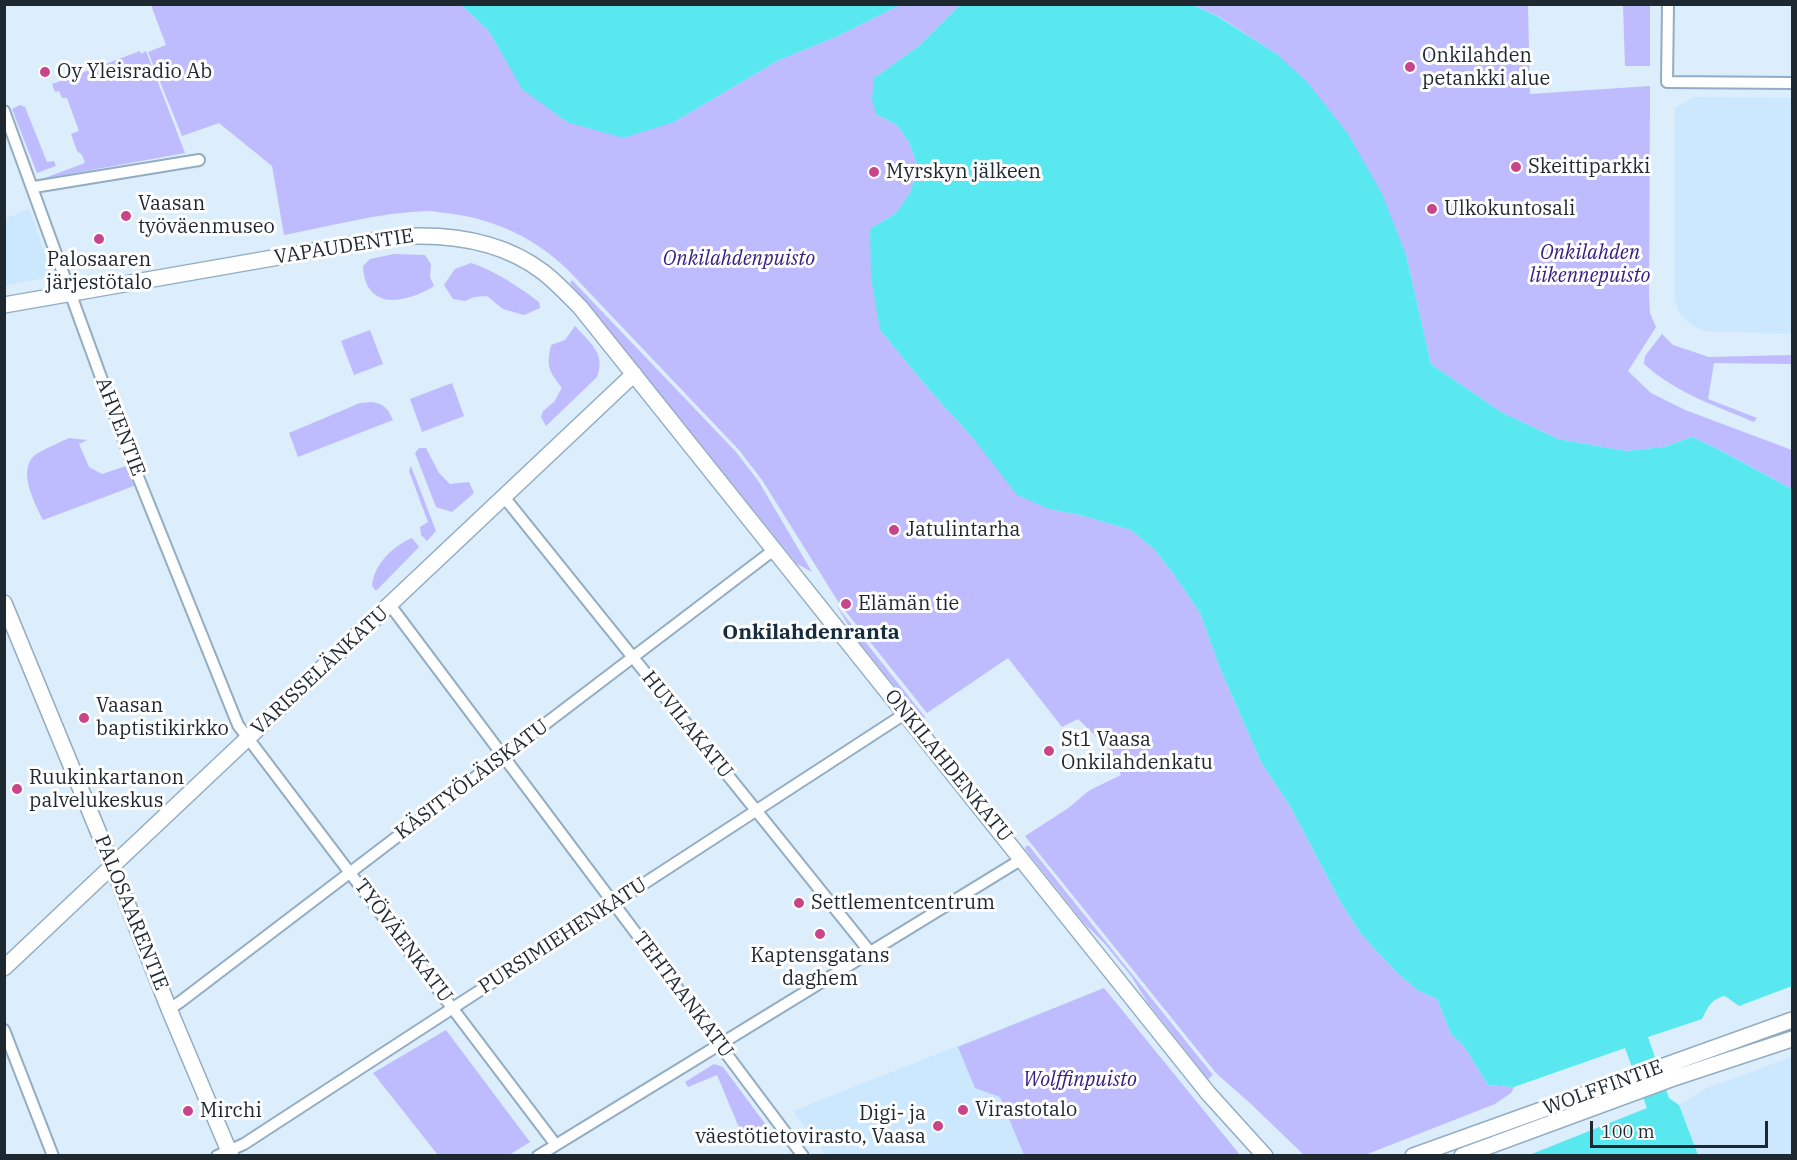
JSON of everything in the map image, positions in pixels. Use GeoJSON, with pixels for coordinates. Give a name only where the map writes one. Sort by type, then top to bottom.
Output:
{"type":"FeatureCollection","features":[{"type":"Feature","properties":{"kind":"main road","name":"VAPAUDENTIE"},"geometry":{"type":"LineString","coordinates":[[4,305],[393,237],[428,234],[491,245],[541,270],[580,307],[634,374]]}},
{"type":"Feature","properties":{"kind":"main road","name":"VARISSELÄNKATU"},"geometry":{"type":"LineString","coordinates":[[4,968],[634,374]]}},
{"type":"Feature","properties":{"kind":"main road","name":"ONKILAHDENKATU"},"geometry":{"type":"LineString","coordinates":[[634,374],[1208,1093],[1265,1155]]}},
{"type":"Feature","properties":{"kind":"main road","name":"PALOSAARENTIE"},"geometry":{"type":"LineString","coordinates":[[4,603],[112,865],[225,1154]]}},
{"type":"Feature","properties":{"kind":"main road","name":"WOLFFINTIE"},"geometry":{"type":"LineString","coordinates":[[1462,1155],[1792,1020]]}},
{"type":"Feature","properties":{"kind":"main road","name":"WOLFFINTIE"},"geometry":{"type":"LineString","coordinates":[[1669,1072],[1792,1039]]}},
{"type":"Feature","properties":{"kind":"main road","name":"WOLFFINTIE"},"geometry":{"type":"LineString","coordinates":[[1413,1155],[1630,1087]]}},
{"type":"Feature","properties":{"kind":"street"},"geometry":{"type":"LineString","coordinates":[[1668,4],[1667,82],[1792,83]]}},
{"type":"Feature","properties":{"kind":"street","name":"AHVENTIE"},"geometry":{"type":"LineString","coordinates":[[4,111],[34,187],[130,458],[238,725],[249,738]]}},
{"type":"Feature","properties":{"kind":"street"},"geometry":{"type":"LineString","coordinates":[[34,187],[199,160]]}},
{"type":"Feature","properties":{"kind":"street","name":"HUVILAKATU"},"geometry":{"type":"LineString","coordinates":[[504,497],[870,952]]}},
{"type":"Feature","properties":{"kind":"street","name":"KÄSITYÖLÄISKATU"},"geometry":{"type":"LineString","coordinates":[[169,1009],[775,549]]}},
{"type":"Feature","properties":{"kind":"street","name":"TEHTAANKATU"},"geometry":{"type":"LineString","coordinates":[[390,605],[803,1155]]}},
{"type":"Feature","properties":{"kind":"street","name":"PURSIMIEHENKATU"},"geometry":{"type":"LineString","coordinates":[[225,1154],[244,1144],[906,713]]}},
{"type":"Feature","properties":{"kind":"street","name":"TYÖVÄENKATU"},"geometry":{"type":"LineString","coordinates":[[249,738],[556,1145]]}},
{"type":"Feature","properties":{"kind":"street"},"geometry":{"type":"LineString","coordinates":[[538,1155],[1022,859]]}},
{"type":"Feature","properties":{"kind":"street"},"geometry":{"type":"LineString","coordinates":[[4,1030],[53,1155]]}},
{"type":"Feature","properties":{"kind":"shaded area"},"geometry":{"type":"Polygon","coordinates":[[[461,5],[900,5],[838,36],[777,61],[674,122],[623,138],[567,122],[522,89],[489,31],[461,5]]]}},
{"type":"Feature","properties":{"kind":"shaded area"},"geometry":{"type":"Polygon","coordinates":[[[960,5],[1193,5],[1217,16],[1278,55],[1308,83],[1348,134],[1382,194],[1406,255],[1431,364],[1501,412],[1558,439],[1626,451],[1664,447],[1692,437],[1792,489],[1792,986],[1739,1006],[1725,996],[1720,997],[1710,1004],[1702,1019],[1648,1037],[1669,1098],[1679,1105],[1698,1155],[1529,1155],[1647,1108],[1625,1048],[1514,1087],[1488,1085],[1464,1046],[1451,1034],[1437,999],[1419,991],[1397,973],[1361,934],[1340,901],[1290,806],[1261,762],[1220,668],[1200,613],[1154,549],[1131,530],[1080,515],[1049,509],[1017,495],[973,438],[880,330],[871,277],[870,229],[896,213],[910,193],[918,167],[909,142],[897,125],[876,114],[872,100],[874,78],[920,45],[960,5]]]}},
{"type":"Feature","properties":{"kind":"shaded area"},"geometry":{"type":"Polygon","coordinates":[[[1694,97],[1792,98],[1792,334],[1703,331],[1689,323],[1679,312],[1674,298],[1675,108],[1694,97]]]}},
{"type":"Feature","properties":{"kind":"shaded area"},"geometry":{"type":"Polygon","coordinates":[[[29,209],[53,276],[5,286],[5,219],[29,209]]]}},
{"type":"Feature","properties":{"kind":"shaded area","name":"Wolffinpuisto"},"geometry":{"type":"Polygon","coordinates":[[[1104,988],[1240,1155],[826,1155],[793,1111],[1104,988]]]}},
{"type":"Feature","properties":{"kind":"shaded area"},"geometry":{"type":"Polygon","coordinates":[[[1792,1057],[1792,1155],[1698,1155],[1679,1105],[1707,1088],[1792,1057]]]}},
{"type":"Feature","properties":{"kind":"green space","name":"Onkilahdenpuisto"},"geometry":{"type":"Polygon","coordinates":[[[151,5],[461,5],[489,31],[523,89],[567,122],[674,122],[777,61],[838,36],[900,5],[960,5],[920,45],[874,78],[876,114],[897,125],[909,142],[918,167],[910,193],[896,213],[870,229],[880,330],[973,438],[1049,509],[1080,515],[1131,530],[1154,549],[1200,613],[1220,668],[1261,762],[1290,806],[1340,901],[1361,934],[1397,973],[1419,991],[1437,999],[1451,1034],[1464,1046],[1488,1085],[1514,1087],[1511,1093],[1495,1104],[1365,1155],[1304,1155],[1216,1073],[1025,836],[1067,809],[1090,790],[1121,775],[1110,750],[1078,719],[1062,727],[1008,658],[927,713],[839,603],[762,480],[739,450],[568,270],[529,240],[485,221],[426,211],[372,217],[284,235],[272,166],[219,123],[182,136],[148,52],[166,45],[151,5]]]}},
{"type":"Feature","properties":{"kind":"green space","name":"Onkilahden liikennepuisto"},"geometry":{"type":"Polygon","coordinates":[[[1193,5],[1528,5],[1530,94],[1650,86],[1649,297],[1650,313],[1656,327],[1628,371],[1651,393],[1685,410],[1792,450],[1792,489],[1692,437],[1664,447],[1626,451],[1558,439],[1501,412],[1431,364],[1406,255],[1278,55],[1218,16],[1193,5]]]}},
{"type":"Feature","properties":{"kind":"green space"},"geometry":{"type":"Polygon","coordinates":[[[1623,5],[1650,5],[1650,66],[1625,66],[1623,5]]]}},
{"type":"Feature","properties":{"kind":"green space"},"geometry":{"type":"Polygon","coordinates":[[[140,51],[141,54],[146,51],[185,153],[42,179],[85,163],[82,155],[77,151],[71,134],[79,131],[67,98],[62,98],[59,91],[55,92],[52,84],[140,51]]]}},
{"type":"Feature","properties":{"kind":"green space"},"geometry":{"type":"Polygon","coordinates":[[[20,105],[25,107],[47,162],[54,161],[56,166],[37,173],[12,109],[20,105]]]}},
{"type":"Feature","properties":{"kind":"green space"},"geometry":{"type":"Polygon","coordinates":[[[394,254],[425,255],[431,264],[430,277],[434,286],[411,297],[388,300],[371,291],[365,281],[363,266],[370,259],[394,254]]]}},
{"type":"Feature","properties":{"kind":"green space"},"geometry":{"type":"Polygon","coordinates":[[[471,263],[489,270],[514,285],[539,302],[540,308],[524,315],[503,309],[487,296],[474,297],[465,301],[453,299],[444,285],[455,269],[471,263]]]}},
{"type":"Feature","properties":{"kind":"green space"},"geometry":{"type":"Polygon","coordinates":[[[572,280],[736,452],[759,482],[812,572],[797,564],[570,283],[572,280]]]}},
{"type":"Feature","properties":{"kind":"green space"},"geometry":{"type":"Polygon","coordinates":[[[575,326],[591,343],[598,355],[597,377],[546,426],[541,417],[543,411],[554,402],[562,388],[550,368],[551,345],[565,340],[575,326]]]}},
{"type":"Feature","properties":{"kind":"green space"},"geometry":{"type":"Polygon","coordinates":[[[370,330],[383,364],[354,375],[341,341],[370,330]]]}},
{"type":"Feature","properties":{"kind":"green space"},"geometry":{"type":"Polygon","coordinates":[[[1662,334],[1673,345],[1709,357],[1792,355],[1792,364],[1714,363],[1708,399],[1757,418],[1754,422],[1683,391],[1644,364],[1645,356],[1662,334]]]}},
{"type":"Feature","properties":{"kind":"green space"},"geometry":{"type":"Polygon","coordinates":[[[452,383],[464,416],[422,432],[410,399],[452,383]]]}},
{"type":"Feature","properties":{"kind":"green space"},"geometry":{"type":"Polygon","coordinates":[[[372,402],[386,408],[393,420],[298,457],[289,433],[360,403],[372,402]]]}},
{"type":"Feature","properties":{"kind":"green space"},"geometry":{"type":"Polygon","coordinates":[[[69,438],[87,440],[79,444],[89,467],[102,474],[126,466],[134,486],[43,520],[30,489],[28,465],[39,453],[69,438]]]}},
{"type":"Feature","properties":{"kind":"green space"},"geometry":{"type":"Polygon","coordinates":[[[419,448],[426,448],[439,473],[450,484],[469,482],[474,493],[452,512],[436,507],[415,453],[419,448]]]}},
{"type":"Feature","properties":{"kind":"green space"},"geometry":{"type":"Polygon","coordinates":[[[411,466],[436,531],[427,541],[421,535],[420,527],[428,522],[409,471],[411,466]]]}},
{"type":"Feature","properties":{"kind":"green space"},"geometry":{"type":"Polygon","coordinates":[[[412,538],[419,547],[376,591],[372,586],[376,570],[392,551],[412,538]]]}},
{"type":"Feature","properties":{"kind":"green space"},"geometry":{"type":"Polygon","coordinates":[[[836,605],[925,718],[919,716],[858,641],[836,605]]]}},
{"type":"Feature","properties":{"kind":"green space"},"geometry":{"type":"Polygon","coordinates":[[[1029,846],[1213,1075],[1208,1079],[1148,1003],[1131,976],[1084,923],[1025,849],[1029,846]]]}},
{"type":"Feature","properties":{"kind":"green space","name":"Wolffinpuisto"},"geometry":{"type":"Polygon","coordinates":[[[1104,988],[1240,1155],[1024,1155],[1000,1097],[975,1088],[958,1047],[1104,988]]]}},
{"type":"Feature","properties":{"kind":"green space"},"geometry":{"type":"Polygon","coordinates":[[[446,1030],[530,1142],[509,1155],[438,1155],[373,1073],[446,1030]]]}},
{"type":"Feature","properties":{"kind":"green space"},"geometry":{"type":"Polygon","coordinates":[[[714,1064],[723,1067],[766,1125],[743,1137],[717,1075],[688,1087],[685,1082],[714,1064]]]}},
{"type":"Feature","properties":{"kind":"place","name":"Onkilahden petankki alue"},"geometry":{"type":"Point","coordinates":[1410,67]}},
{"type":"Feature","properties":{"kind":"place","name":"Oy Yleisradio Ab"},"geometry":{"type":"Point","coordinates":[45,72]}},
{"type":"Feature","properties":{"kind":"place","name":"Skeittiparkki"},"geometry":{"type":"Point","coordinates":[1516,167]}},
{"type":"Feature","properties":{"kind":"place","name":"Myrskyn jälkeen"},"geometry":{"type":"Point","coordinates":[874,172]}},
{"type":"Feature","properties":{"kind":"place","name":"Ulkokuntosali"},"geometry":{"type":"Point","coordinates":[1432,209]}},
{"type":"Feature","properties":{"kind":"place","name":"Vaasan työväenmuseo"},"geometry":{"type":"Point","coordinates":[126,216]}},
{"type":"Feature","properties":{"kind":"place","name":"Palosaaren järjestötalo"},"geometry":{"type":"Point","coordinates":[99,239]}},
{"type":"Feature","properties":{"kind":"place","name":"Jatulintarha"},"geometry":{"type":"Point","coordinates":[894,530]}},
{"type":"Feature","properties":{"kind":"place","name":"Elämän tie"},"geometry":{"type":"Point","coordinates":[846,604]}},
{"type":"Feature","properties":{"kind":"place","name":"Vaasan baptistikirkko"},"geometry":{"type":"Point","coordinates":[84,718]}},
{"type":"Feature","properties":{"kind":"place","name":"St1 Vaasa Onkilahdenkatu"},"geometry":{"type":"Point","coordinates":[1049,751]}},
{"type":"Feature","properties":{"kind":"place","name":"Ruukinkartanon palvelukeskus"},"geometry":{"type":"Point","coordinates":[17,789]}},
{"type":"Feature","properties":{"kind":"place","name":"Settlementcentrum"},"geometry":{"type":"Point","coordinates":[799,903]}},
{"type":"Feature","properties":{"kind":"place","name":"Kaptensgatans daghem"},"geometry":{"type":"Point","coordinates":[820,934]}},
{"type":"Feature","properties":{"kind":"place","name":"Virastotalo"},"geometry":{"type":"Point","coordinates":[963,1110]}},
{"type":"Feature","properties":{"kind":"place","name":"Mirchi"},"geometry":{"type":"Point","coordinates":[188,1111]}},
{"type":"Feature","properties":{"kind":"place","name":"Digi- ja väestötietovirasto, Vaasa"},"geometry":{"type":"Point","coordinates":[938,1126]}},
{"type":"Feature","properties":{"kind":"district","name":"Onkilahdenranta"},"geometry":{"type":"Point","coordinates":[811,633]}}]}
